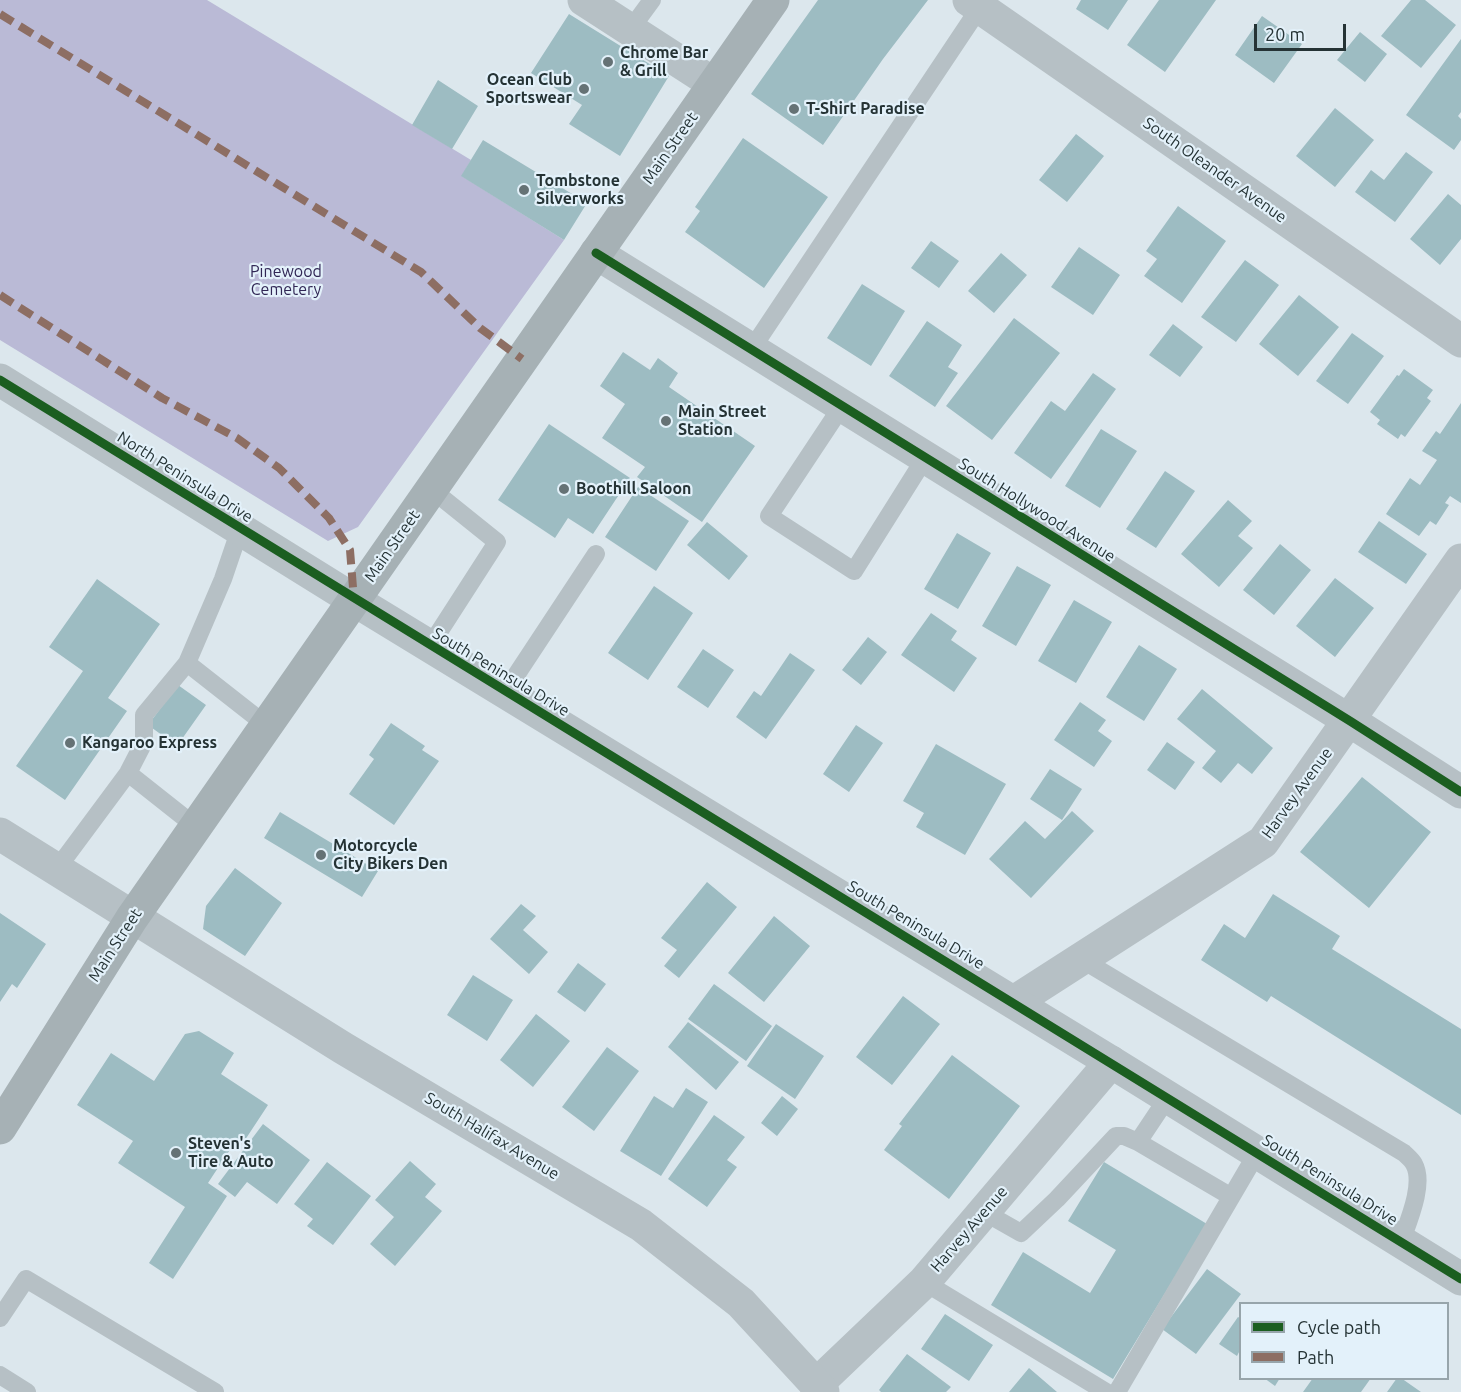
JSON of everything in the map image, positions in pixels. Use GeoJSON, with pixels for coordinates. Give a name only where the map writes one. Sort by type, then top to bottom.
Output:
{"type":"FeatureCollection","features":[{"type":"Feature","properties":{"kind":"main road","name":"Main Street"},"geometry":{"type":"LineString","coordinates":[[0,1127],[132,918],[195,826],[773,0]]}},
{"type":"Feature","properties":{"kind":"street"},"geometry":{"type":"LineString","coordinates":[[584,0],[714,84]]}},
{"type":"Feature","properties":{"kind":"street","name":"South Oleander Avenue"},"geometry":{"type":"LineString","coordinates":[[974,4],[1461,340]]}},
{"type":"Feature","properties":{"kind":"street","name":"South Hollywood Avenue"},"geometry":{"type":"LineString","coordinates":[[596,253],[1461,792]]}},
{"type":"Feature","properties":{"kind":"street","name":"North Peninsula Drive"},"geometry":{"type":"LineString","coordinates":[[0,380],[354,600]]}},
{"type":"Feature","properties":{"kind":"street","name":"Harvey Avenue"},"geometry":{"type":"LineString","coordinates":[[1014,1002],[1263,842],[1461,560]]}},
{"type":"Feature","properties":{"kind":"street","name":"South Peninsula Drive"},"geometry":{"type":"LineString","coordinates":[[354,600],[1112,1062],[1461,1279]]}},
{"type":"Feature","properties":{"kind":"street","name":"South Halifax Avenue"},"geometry":{"type":"LineString","coordinates":[[0,834],[343,1048],[641,1225],[741,1303],[819,1389]]}},
{"type":"Feature","properties":{"kind":"street","name":"Harvey Avenue"},"geometry":{"type":"LineString","coordinates":[[819,1389],[924,1282],[1112,1062]]}},
{"type":"Feature","properties":{"kind":"lane"},"geometry":{"type":"LineString","coordinates":[[630,30],[652,0]]}},
{"type":"Feature","properties":{"kind":"lane"},"geometry":{"type":"LineString","coordinates":[[751,350],[974,4]]}},
{"type":"Feature","properties":{"kind":"lane"},"geometry":{"type":"LineString","coordinates":[[842,406],[769,516],[854,571],[925,458]]}},
{"type":"Feature","properties":{"kind":"lane"},"geometry":{"type":"LineString","coordinates":[[430,646],[497,542],[431,489]]}},
{"type":"Feature","properties":{"kind":"lane"},"geometry":{"type":"LineString","coordinates":[[56,870],[128,773],[144,742],[144,715],[187,663],[223,579],[240,529]]}},
{"type":"Feature","properties":{"kind":"lane"},"geometry":{"type":"LineString","coordinates":[[506,692],[596,554]]}},
{"type":"Feature","properties":{"kind":"lane"},"geometry":{"type":"LineString","coordinates":[[187,663],[267,725]]}},
{"type":"Feature","properties":{"kind":"lane"},"geometry":{"type":"LineString","coordinates":[[128,773],[195,826]]}},
{"type":"Feature","properties":{"kind":"lane"},"geometry":{"type":"LineString","coordinates":[[1081,959],[1404,1153],[1414,1163],[1418,1176],[1416,1194],[1401,1242]]}},
{"type":"Feature","properties":{"kind":"lane"},"geometry":{"type":"LineString","coordinates":[[1138,1142],[1168,1097]]}},
{"type":"Feature","properties":{"kind":"lane"},"geometry":{"type":"LineString","coordinates":[[984,1212],[1021,1233],[1057,1199],[1116,1136],[1124,1136],[1138,1142],[1230,1196]]}},
{"type":"Feature","properties":{"kind":"lane"},"geometry":{"type":"LineString","coordinates":[[1117,1392],[1257,1153]]}},
{"type":"Feature","properties":{"kind":"lane"},"geometry":{"type":"LineString","coordinates":[[0,1318],[26,1279],[215,1392]]}},
{"type":"Feature","properties":{"kind":"lane"},"geometry":{"type":"LineString","coordinates":[[924,1282],[1106,1392]]}},
{"type":"Feature","properties":{"kind":"lane"},"geometry":{"type":"LineString","coordinates":[[0,1375],[27,1392]]}},
{"type":"Feature","properties":{"kind":"green space","name":"Pinewood Cemetery"},"geometry":{"type":"Polygon","coordinates":[[[0,0],[207,0],[471,160],[462,176],[564,240],[358,527],[328,541],[0,340],[0,0]]]}},
{"type":"Feature","properties":{"kind":"building"},"geometry":{"type":"Polygon","coordinates":[[[818,0],[928,0],[883,59],[823,145],[751,94],[818,0]]]}},
{"type":"Feature","properties":{"kind":"building"},"geometry":{"type":"Polygon","coordinates":[[[1081,0],[1128,0],[1108,30],[1076,9],[1081,0]]]}},
{"type":"Feature","properties":{"kind":"building"},"geometry":{"type":"Polygon","coordinates":[[[1159,0],[1216,0],[1165,72],[1127,45],[1159,0]]]}},
{"type":"Feature","properties":{"kind":"building"},"geometry":{"type":"Polygon","coordinates":[[[1411,0],[1425,0],[1456,25],[1421,68],[1381,36],[1411,0]]]}},
{"type":"Feature","properties":{"kind":"building"},"geometry":{"type":"Polygon","coordinates":[[[569,14],[669,76],[620,156],[569,124],[582,105],[531,73],[569,14]]]}},
{"type":"Feature","properties":{"kind":"building"},"geometry":{"type":"Polygon","coordinates":[[[1262,16],[1302,44],[1274,83],[1235,55],[1262,16]]]}},
{"type":"Feature","properties":{"kind":"building"},"geometry":{"type":"Polygon","coordinates":[[[1360,32],[1387,54],[1365,82],[1337,60],[1360,32]]]}},
{"type":"Feature","properties":{"kind":"building"},"geometry":{"type":"Polygon","coordinates":[[[1461,39],[1461,112],[1458,116],[1461,119],[1461,140],[1454,150],[1406,115],[1461,39]]]}},
{"type":"Feature","properties":{"kind":"building"},"geometry":{"type":"Polygon","coordinates":[[[438,80],[478,106],[452,149],[412,125],[438,80]]]}},
{"type":"Feature","properties":{"kind":"building"},"geometry":{"type":"Polygon","coordinates":[[[1335,108],[1374,140],[1335,187],[1296,156],[1335,108]]]}},
{"type":"Feature","properties":{"kind":"building"},"geometry":{"type":"Polygon","coordinates":[[[1076,134],[1104,156],[1067,202],[1039,180],[1076,134]]]}},
{"type":"Feature","properties":{"kind":"building"},"geometry":{"type":"Polygon","coordinates":[[[743,138],[828,197],[764,288],[685,232],[700,211],[695,207],[743,138]]]}},
{"type":"Feature","properties":{"kind":"building","name":"Tombstone Silverworks"},"geometry":{"type":"Polygon","coordinates":[[[483,140],[587,203],[564,240],[461,176],[483,140]]]}},
{"type":"Feature","properties":{"kind":"building"},"geometry":{"type":"Polygon","coordinates":[[[1406,152],[1433,172],[1395,222],[1355,192],[1371,170],[1384,180],[1406,152]]]}},
{"type":"Feature","properties":{"kind":"building"},"geometry":{"type":"Polygon","coordinates":[[[1448,194],[1461,205],[1461,239],[1440,265],[1410,239],[1448,194]]]}},
{"type":"Feature","properties":{"kind":"building"},"geometry":{"type":"Polygon","coordinates":[[[1178,206],[1226,241],[1182,303],[1144,276],[1157,259],[1146,251],[1178,206]]]}},
{"type":"Feature","properties":{"kind":"building"},"geometry":{"type":"Polygon","coordinates":[[[931,241],[959,261],[939,288],[911,268],[931,241]]]}},
{"type":"Feature","properties":{"kind":"building"},"geometry":{"type":"Polygon","coordinates":[[[1079,247],[1120,275],[1093,315],[1051,287],[1079,247]]]}},
{"type":"Feature","properties":{"kind":"building"},"geometry":{"type":"Polygon","coordinates":[[[1001,253],[1027,275],[994,313],[968,291],[1001,253]]]}},
{"type":"Feature","properties":{"kind":"building"},"geometry":{"type":"Polygon","coordinates":[[[1245,260],[1279,285],[1236,342],[1201,317],[1245,260]]]}},
{"type":"Feature","properties":{"kind":"building"},"geometry":{"type":"Polygon","coordinates":[[[862,284],[905,311],[871,366],[827,338],[862,284]]]}},
{"type":"Feature","properties":{"kind":"building"},"geometry":{"type":"Polygon","coordinates":[[[1299,295],[1339,327],[1298,376],[1259,344],[1299,295]]]}},
{"type":"Feature","properties":{"kind":"building"},"geometry":{"type":"Polygon","coordinates":[[[1014,318],[1060,353],[992,440],[946,406],[1014,318]]]}},
{"type":"Feature","properties":{"kind":"building"},"geometry":{"type":"Polygon","coordinates":[[[927,321],[962,345],[948,367],[958,373],[935,407],[889,376],[927,321]]]}},
{"type":"Feature","properties":{"kind":"building"},"geometry":{"type":"Polygon","coordinates":[[[1173,324],[1203,347],[1180,377],[1149,355],[1173,324]]]}},
{"type":"Feature","properties":{"kind":"building"},"geometry":{"type":"Polygon","coordinates":[[[1352,333],[1384,356],[1348,404],[1316,381],[1352,333]]]}},
{"type":"Feature","properties":{"kind":"building","name":"Main Street Station"},"geometry":{"type":"Polygon","coordinates":[[[623,352],[650,370],[658,358],[678,373],[669,387],[755,446],[702,522],[637,477],[645,467],[602,438],[625,404],[600,386],[623,352]]]}},
{"type":"Feature","properties":{"kind":"building"},"geometry":{"type":"Polygon","coordinates":[[[1404,369],[1433,390],[1427,398],[1431,401],[1405,437],[1401,434],[1398,439],[1377,424],[1380,420],[1370,412],[1404,369]]]}},
{"type":"Feature","properties":{"kind":"building"},"geometry":{"type":"Polygon","coordinates":[[[1093,373],[1116,389],[1051,479],[1014,453],[1051,401],[1065,411],[1093,373]]]}},
{"type":"Feature","properties":{"kind":"building"},"geometry":{"type":"Polygon","coordinates":[[[1461,403],[1461,503],[1450,496],[1445,503],[1449,505],[1436,525],[1430,521],[1419,536],[1386,514],[1410,478],[1420,485],[1437,460],[1422,451],[1436,431],[1440,434],[1461,403]]]}},
{"type":"Feature","properties":{"kind":"building","name":"Boothill Saloon"},"geometry":{"type":"Polygon","coordinates":[[[549,424],[630,478],[593,534],[568,518],[555,538],[498,500],[549,424]]]}},
{"type":"Feature","properties":{"kind":"building"},"geometry":{"type":"Polygon","coordinates":[[[1101,429],[1137,451],[1100,508],[1065,486],[1101,429]]]}},
{"type":"Feature","properties":{"kind":"building"},"geometry":{"type":"Polygon","coordinates":[[[1165,471],[1195,491],[1156,548],[1126,529],[1165,471]]]}},
{"type":"Feature","properties":{"kind":"building"},"geometry":{"type":"Polygon","coordinates":[[[638,487],[689,521],[656,571],[605,537],[638,487]]]}},
{"type":"Feature","properties":{"kind":"building"},"geometry":{"type":"Polygon","coordinates":[[[1228,500],[1252,521],[1238,536],[1253,548],[1219,587],[1181,554],[1228,500]]]}},
{"type":"Feature","properties":{"kind":"building"},"geometry":{"type":"Polygon","coordinates":[[[1379,521],[1427,554],[1406,584],[1358,552],[1379,521]]]}},
{"type":"Feature","properties":{"kind":"building"},"geometry":{"type":"Polygon","coordinates":[[[707,522],[748,556],[729,580],[687,545],[707,522]]]}},
{"type":"Feature","properties":{"kind":"building"},"geometry":{"type":"Polygon","coordinates":[[[957,533],[991,553],[958,609],[924,589],[957,533]]]}},
{"type":"Feature","properties":{"kind":"building"},"geometry":{"type":"Polygon","coordinates":[[[1280,544],[1311,570],[1274,615],[1243,590],[1280,544]]]}},
{"type":"Feature","properties":{"kind":"building"},"geometry":{"type":"Polygon","coordinates":[[[1017,566],[1051,585],[1016,646],[982,626],[1017,566]]]}},
{"type":"Feature","properties":{"kind":"building"},"geometry":{"type":"Polygon","coordinates":[[[1335,578],[1374,608],[1335,657],[1296,626],[1335,578]]]}},
{"type":"Feature","properties":{"kind":"building"},"geometry":{"type":"Polygon","coordinates":[[[97,579],[160,624],[108,698],[127,711],[65,800],[16,766],[83,671],[49,647],[97,579]]]}},
{"type":"Feature","properties":{"kind":"building"},"geometry":{"type":"Polygon","coordinates":[[[654,586],[693,613],[648,680],[608,653],[654,586]]]}},
{"type":"Feature","properties":{"kind":"building"},"geometry":{"type":"Polygon","coordinates":[[[1074,600],[1112,622],[1076,683],[1038,661],[1074,600]]]}},
{"type":"Feature","properties":{"kind":"building"},"geometry":{"type":"Polygon","coordinates":[[[931,613],[957,631],[951,640],[977,658],[954,692],[901,655],[931,613]]]}},
{"type":"Feature","properties":{"kind":"building"},"geometry":{"type":"Polygon","coordinates":[[[868,637],[887,652],[861,685],[842,670],[868,637]]]}},
{"type":"Feature","properties":{"kind":"building"},"geometry":{"type":"Polygon","coordinates":[[[1139,645],[1177,669],[1144,721],[1106,697],[1139,645]]]}},
{"type":"Feature","properties":{"kind":"building"},"geometry":{"type":"Polygon","coordinates":[[[703,649],[734,670],[708,708],[677,687],[703,649]]]}},
{"type":"Feature","properties":{"kind":"building"},"geometry":{"type":"Polygon","coordinates":[[[790,653],[815,670],[766,739],[736,717],[754,691],[761,696],[790,653]]]}},
{"type":"Feature","properties":{"kind":"building","name":"Kangaroo Express"},"geometry":{"type":"Polygon","coordinates":[[[178,685],[206,705],[177,746],[148,725],[178,685]]]}},
{"type":"Feature","properties":{"kind":"building"},"geometry":{"type":"Polygon","coordinates":[[[1202,689],[1273,748],[1252,774],[1238,763],[1221,783],[1202,768],[1216,751],[1177,719],[1202,689]]]}},
{"type":"Feature","properties":{"kind":"building"},"geometry":{"type":"Polygon","coordinates":[[[1080,702],[1106,720],[1098,731],[1112,741],[1094,767],[1054,740],[1080,702]]]}},
{"type":"Feature","properties":{"kind":"building"},"geometry":{"type":"Polygon","coordinates":[[[391,723],[425,746],[422,750],[439,761],[394,825],[349,794],[374,759],[369,755],[391,723]]]}},
{"type":"Feature","properties":{"kind":"building"},"geometry":{"type":"Polygon","coordinates":[[[856,725],[883,743],[849,792],[823,774],[856,725]]]}},
{"type":"Feature","properties":{"kind":"building"},"geometry":{"type":"Polygon","coordinates":[[[1167,742],[1195,762],[1175,790],[1147,770],[1167,742]]]}},
{"type":"Feature","properties":{"kind":"building"},"geometry":{"type":"Polygon","coordinates":[[[936,744],[1006,784],[965,855],[916,827],[924,813],[903,801],[936,744]]]}},
{"type":"Feature","properties":{"kind":"building"},"geometry":{"type":"Polygon","coordinates":[[[1050,769],[1082,789],[1062,820],[1030,799],[1050,769]]]}},
{"type":"Feature","properties":{"kind":"building"},"geometry":{"type":"Polygon","coordinates":[[[1362,777],[1431,832],[1369,908],[1300,852],[1362,777]]]}},
{"type":"Feature","properties":{"kind":"building"},"geometry":{"type":"Polygon","coordinates":[[[1072,811],[1094,831],[1031,898],[989,859],[1025,821],[1045,839],[1072,811]]]}},
{"type":"Feature","properties":{"kind":"building","name":"Motorcycle City Bikers Den"},"geometry":{"type":"Polygon","coordinates":[[[280,812],[378,871],[362,897],[264,838],[280,812]]]}},
{"type":"Feature","properties":{"kind":"building"},"geometry":{"type":"Polygon","coordinates":[[[235,868],[282,903],[245,956],[203,929],[206,906],[235,868]]]}},
{"type":"Feature","properties":{"kind":"building"},"geometry":{"type":"Polygon","coordinates":[[[707,882],[737,907],[679,978],[664,966],[677,950],[661,938],[707,882]]]}},
{"type":"Feature","properties":{"kind":"building"},"geometry":{"type":"Polygon","coordinates":[[[1273,894],[1340,936],[1332,949],[1461,1029],[1461,1115],[1271,996],[1267,1002],[1201,960],[1224,924],[1245,938],[1273,894]]]}},
{"type":"Feature","properties":{"kind":"building"},"geometry":{"type":"Polygon","coordinates":[[[521,904],[536,916],[523,930],[548,952],[529,974],[490,939],[521,904]]]}},
{"type":"Feature","properties":{"kind":"building"},"geometry":{"type":"Polygon","coordinates":[[[0,913],[46,944],[17,988],[12,984],[0,1002],[0,913]]]}},
{"type":"Feature","properties":{"kind":"building"},"geometry":{"type":"Polygon","coordinates":[[[774,916],[810,946],[764,1002],[728,973],[774,916]]]}},
{"type":"Feature","properties":{"kind":"building"},"geometry":{"type":"Polygon","coordinates":[[[578,963],[606,984],[585,1012],[557,992],[578,963]]]}},
{"type":"Feature","properties":{"kind":"building"},"geometry":{"type":"Polygon","coordinates":[[[473,975],[513,1000],[487,1041],[447,1015],[473,975]]]}},
{"type":"Feature","properties":{"kind":"building"},"geometry":{"type":"Polygon","coordinates":[[[714,984],[772,1026],[746,1061],[688,1019],[714,984]]]}},
{"type":"Feature","properties":{"kind":"building"},"geometry":{"type":"Polygon","coordinates":[[[903,996],[940,1024],[892,1085],[856,1057],[903,996]]]}},
{"type":"Feature","properties":{"kind":"building"},"geometry":{"type":"Polygon","coordinates":[[[536,1014],[570,1041],[533,1087],[500,1060],[536,1014]]]}},
{"type":"Feature","properties":{"kind":"building"},"geometry":{"type":"Polygon","coordinates":[[[688,1022],[739,1062],[716,1090],[668,1047],[688,1022]]]}},
{"type":"Feature","properties":{"kind":"building"},"geometry":{"type":"Polygon","coordinates":[[[776,1024],[824,1056],[795,1099],[747,1066],[776,1024]]]}},
{"type":"Feature","properties":{"kind":"building","name":"Steven's Tire & Auto"},"geometry":{"type":"Polygon","coordinates":[[[199,1031],[234,1053],[221,1074],[268,1105],[243,1143],[237,1139],[208,1183],[227,1196],[173,1279],[149,1263],[185,1207],[118,1163],[133,1141],[77,1105],[111,1053],[154,1081],[185,1034],[199,1031]]]}},
{"type":"Feature","properties":{"kind":"building"},"geometry":{"type":"Polygon","coordinates":[[[607,1047],[639,1071],[594,1131],[562,1107],[607,1047]]]}},
{"type":"Feature","properties":{"kind":"building"},"geometry":{"type":"Polygon","coordinates":[[[952,1055],[1020,1106],[949,1199],[884,1150],[902,1126],[899,1124],[952,1055]]]}},
{"type":"Feature","properties":{"kind":"building"},"geometry":{"type":"Polygon","coordinates":[[[686,1088],[708,1102],[661,1176],[620,1151],[654,1096],[673,1108],[686,1088]]]}},
{"type":"Feature","properties":{"kind":"building"},"geometry":{"type":"Polygon","coordinates":[[[782,1096],[798,1109],[777,1136],[761,1123],[782,1096]]]}},
{"type":"Feature","properties":{"kind":"building"},"geometry":{"type":"Polygon","coordinates":[[[714,1115],[745,1137],[727,1160],[737,1167],[707,1207],[668,1179],[714,1115]]]}},
{"type":"Feature","properties":{"kind":"building"},"geometry":{"type":"Polygon","coordinates":[[[263,1124],[310,1160],[277,1204],[247,1182],[235,1197],[218,1184],[263,1124]]]}},
{"type":"Feature","properties":{"kind":"building"},"geometry":{"type":"Polygon","coordinates":[[[410,1161],[436,1184],[425,1197],[442,1211],[395,1266],[370,1244],[394,1217],[375,1200],[410,1161]]]}},
{"type":"Feature","properties":{"kind":"building"},"geometry":{"type":"Polygon","coordinates":[[[327,1162],[371,1196],[333,1245],[307,1226],[313,1219],[294,1204],[327,1162]]]}},
{"type":"Feature","properties":{"kind":"building"},"geometry":{"type":"Polygon","coordinates":[[[1104,1162],[1207,1224],[1113,1379],[991,1305],[1023,1252],[1090,1293],[1116,1250],[1068,1221],[1104,1162]]]}},
{"type":"Feature","properties":{"kind":"building"},"geometry":{"type":"Polygon","coordinates":[[[1207,1269],[1241,1294],[1196,1354],[1162,1329],[1207,1269]]]}},
{"type":"Feature","properties":{"kind":"building"},"geometry":{"type":"Polygon","coordinates":[[[945,1314],[993,1345],[969,1381],[921,1349],[945,1314]]]}},
{"type":"Feature","properties":{"kind":"building"},"geometry":{"type":"Polygon","coordinates":[[[1238,1317],[1239,1318],[1237,1356],[1219,1344],[1238,1317]]]}},
{"type":"Feature","properties":{"kind":"building"},"geometry":{"type":"Polygon","coordinates":[[[907,1354],[951,1387],[946,1392],[881,1392],[879,1390],[907,1354]]]}},
{"type":"Feature","properties":{"kind":"building"},"geometry":{"type":"Polygon","coordinates":[[[1029,1368],[1057,1392],[1009,1392],[1029,1368]]]}},
{"type":"Feature","properties":{"kind":"building"},"geometry":{"type":"Polygon","coordinates":[[[1267,1380],[1279,1380],[1275,1386],[1267,1380]]]}},
{"type":"Feature","properties":{"kind":"building"},"geometry":{"type":"Polygon","coordinates":[[[1312,1380],[1370,1380],[1361,1392],[1303,1392],[1312,1380]]]}},
{"type":"Feature","properties":{"kind":"building"},"geometry":{"type":"Polygon","coordinates":[[[1396,1380],[1404,1380],[1421,1392],[1387,1392],[1396,1380]]]}},
{"type":"Feature","properties":{"kind":"marked path"},"geometry":{"type":"LineString","coordinates":[[0,14],[421,272],[480,328],[522,359]]}},
{"type":"Feature","properties":{"kind":"marked path"},"geometry":{"type":"LineString","coordinates":[[0,295],[162,398],[237,438],[279,468],[329,518],[350,550],[354,600]]}},
{"type":"Feature","properties":{"kind":"cycle path"},"geometry":{"type":"LineString","coordinates":[[596,253],[1461,792]]}},
{"type":"Feature","properties":{"kind":"cycle path"},"geometry":{"type":"LineString","coordinates":[[0,380],[1461,1279]]}},
{"type":"Feature","properties":{"kind":"place","name":"Chrome Bar & Grill"},"geometry":{"type":"Point","coordinates":[608,62]}},
{"type":"Feature","properties":{"kind":"place","name":"Ocean Club Sportswear"},"geometry":{"type":"Point","coordinates":[584,89]}},
{"type":"Feature","properties":{"kind":"place","name":"T-Shirt Paradise"},"geometry":{"type":"Point","coordinates":[794,109]}},
{"type":"Feature","properties":{"kind":"place","name":"Tombstone Silverworks"},"geometry":{"type":"Point","coordinates":[524,190]}},
{"type":"Feature","properties":{"kind":"place","name":"Main Street Station"},"geometry":{"type":"Point","coordinates":[666,421]}},
{"type":"Feature","properties":{"kind":"place","name":"Boothill Saloon"},"geometry":{"type":"Point","coordinates":[564,489]}},
{"type":"Feature","properties":{"kind":"place","name":"Kangaroo Express"},"geometry":{"type":"Point","coordinates":[70,743]}},
{"type":"Feature","properties":{"kind":"place","name":"Motorcycle City Bikers Den"},"geometry":{"type":"Point","coordinates":[321,855]}},
{"type":"Feature","properties":{"kind":"place","name":"Steven's Tire & Auto"},"geometry":{"type":"Point","coordinates":[176,1153]}}]}
